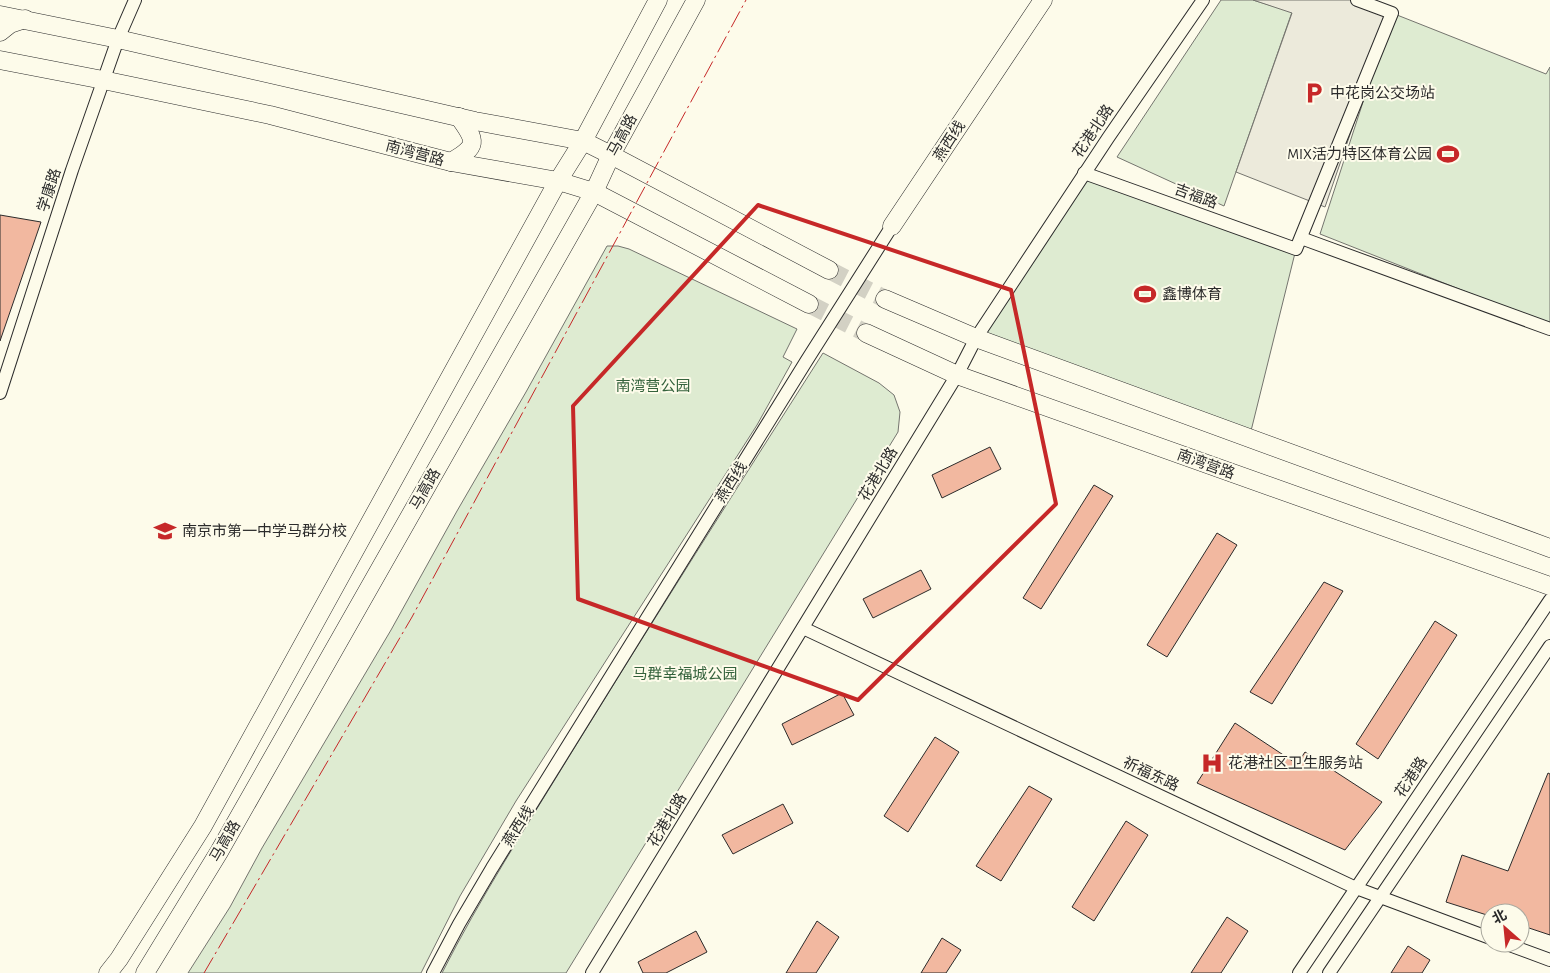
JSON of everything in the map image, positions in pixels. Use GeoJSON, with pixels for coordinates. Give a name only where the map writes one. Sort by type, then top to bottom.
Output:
{"type":"FeatureCollection","features":[{"type":"Feature","properties":{"kind":"main road","name":"马高路"},"geometry":{"type":"LineString","coordinates":[[108,973],[119,959],[203,826],[558,182],[583,141],[658,0]]}},
{"type":"Feature","properties":{"kind":"main road","name":"马高路"},"geometry":{"type":"LineString","coordinates":[[145,973],[219,852],[594,192],[611,154],[696,0]]}},
{"type":"Feature","properties":{"kind":"main road","name":"燕西线"},"geometry":{"type":"LineString","coordinates":[[892,226],[1042,0]]}},
{"type":"Feature","properties":{"kind":"main road"},"geometry":{"type":"LineString","coordinates":[[0,15],[118,39],[459,117],[583,141],[829,270]]}},
{"type":"Feature","properties":{"kind":"main road"},"geometry":{"type":"LineString","coordinates":[[0,32],[10,24],[25,20]]}},
{"type":"Feature","properties":{"kind":"main road","name":"南湾营路"},"geometry":{"type":"LineString","coordinates":[[1,59],[270,115],[450,162],[558,182],[594,192],[810,304]]}},
{"type":"Feature","properties":{"kind":"main road"},"geometry":{"type":"LineString","coordinates":[[450,162],[464,154],[473,142],[459,117]]}},
{"type":"Feature","properties":{"kind":"main road"},"geometry":{"type":"LineString","coordinates":[[885,299],[976,338],[1550,548]]}},
{"type":"Feature","properties":{"kind":"main road","name":"南湾营路"},"geometry":{"type":"LineString","coordinates":[[866,333],[957,375],[1550,586]]}},
{"type":"Feature","properties":{"kind":"street","name":"学康路"},"geometry":{"type":"LineString","coordinates":[[0,393],[103,80],[135,0]]}},
{"type":"Feature","properties":{"kind":"street","name":"花港北路"},"geometry":{"type":"LineString","coordinates":[[592,973],[957,375],[976,338],[1084,173],[1202,0]]}},
{"type":"Feature","properties":{"kind":"street"},"geometry":{"type":"LineString","coordinates":[[1299,244],[1392,13],[1357,0]]}},
{"type":"Feature","properties":{"kind":"street","name":"吉福路"},"geometry":{"type":"LineString","coordinates":[[1084,173],[1550,329]]}},
{"type":"Feature","properties":{"kind":"street","name":"燕西线"},"geometry":{"type":"LineString","coordinates":[[434,973],[458,924],[492,868],[892,226]]}},
{"type":"Feature","properties":{"kind":"street","name":"花港路"},"geometry":{"type":"LineString","coordinates":[[1299,973],[1550,600]]}},
{"type":"Feature","properties":{"kind":"street","name":"祈福东路"},"geometry":{"type":"LineString","coordinates":[[803,628],[1356,888],[1480,934]]}},
{"type":"Feature","properties":{"kind":"street"},"geometry":{"type":"LineString","coordinates":[[1328,973],[1550,646]]}},
{"type":"Feature","properties":{"kind":"street"},"geometry":{"type":"LineString","coordinates":[[1530,953],[1550,960]]}},
{"type":"Feature","properties":{"kind":"highlighted area"},"geometry":{"type":"Polygon","coordinates":[[[758,205],[1011,290],[1056,504],[858,700],[578,599],[573,406],[758,205]]]}},
{"type":"Feature","properties":{"kind":"green space"},"geometry":{"type":"Polygon","coordinates":[[[1221,0],[1253,0],[1292,12],[1224,206],[1117,157],[1221,0]]]}},
{"type":"Feature","properties":{"kind":"green space","name":"MIX活力特区体育公园"},"geometry":{"type":"Polygon","coordinates":[[[1392,13],[1546,74],[1550,67],[1550,325],[1320,234],[1392,13]]]}},
{"type":"Feature","properties":{"kind":"green space","name":"鑫博体育"},"geometry":{"type":"Polygon","coordinates":[[[1084,173],[1296,249],[1249,439],[976,338],[1084,173]]]}},
{"type":"Feature","properties":{"kind":"green space","name":"南湾营公园"},"geometry":{"type":"Polygon","coordinates":[[[607,246],[629,249],[797,329],[783,357],[792,362],[757,425],[516,801],[460,896],[421,973],[188,973],[230,907],[262,848],[391,630],[607,246]]]}},
{"type":"Feature","properties":{"kind":"green space","name":"马群幸福城公园"},"geometry":{"type":"Polygon","coordinates":[[[823,353],[879,383],[894,395],[900,412],[898,432],[566,973],[442,973],[472,917],[520,836],[823,353]]]}},
{"type":"Feature","properties":{"kind":"shaded area","name":"中花岗公交场站"},"geometry":{"type":"Polygon","coordinates":[[[1253,0],[1359,0],[1392,13],[1325,207],[1236,172],[1292,13],[1253,0]]]}},
{"type":"Feature","properties":{"kind":"building"},"geometry":{"type":"Polygon","coordinates":[[[0,215],[41,222],[0,341],[0,215]]]}},
{"type":"Feature","properties":{"kind":"building"},"geometry":{"type":"Polygon","coordinates":[[[990,447],[1001,469],[942,498],[932,475],[990,447]]]}},
{"type":"Feature","properties":{"kind":"building"},"geometry":{"type":"Polygon","coordinates":[[[1094,485],[1113,496],[1041,609],[1023,598],[1094,485]]]}},
{"type":"Feature","properties":{"kind":"building"},"geometry":{"type":"Polygon","coordinates":[[[1217,533],[1237,545],[1167,657],[1147,645],[1217,533]]]}},
{"type":"Feature","properties":{"kind":"building"},"geometry":{"type":"Polygon","coordinates":[[[921,570],[931,589],[873,618],[863,599],[921,570]]]}},
{"type":"Feature","properties":{"kind":"building"},"geometry":{"type":"Polygon","coordinates":[[[1324,582],[1343,591],[1272,704],[1250,692],[1324,582]]]}},
{"type":"Feature","properties":{"kind":"building"},"geometry":{"type":"Polygon","coordinates":[[[1435,621],[1457,635],[1378,759],[1356,744],[1435,621]]]}},
{"type":"Feature","properties":{"kind":"building"},"geometry":{"type":"Polygon","coordinates":[[[842,693],[854,715],[792,745],[782,724],[842,693]]]}},
{"type":"Feature","properties":{"kind":"building"},"geometry":{"type":"Polygon","coordinates":[[[1235,723],[1297,764],[1305,752],[1382,802],[1345,850],[1197,783],[1235,723]]]}},
{"type":"Feature","properties":{"kind":"building"},"geometry":{"type":"Polygon","coordinates":[[[935,737],[959,752],[908,832],[884,816],[935,737]]]}},
{"type":"Feature","properties":{"kind":"building"},"geometry":{"type":"Polygon","coordinates":[[[1548,773],[1550,774],[1550,935],[1530,928],[1530,903],[1480,903],[1480,913],[1446,902],[1462,855],[1508,871],[1548,773]]]}},
{"type":"Feature","properties":{"kind":"building"},"geometry":{"type":"Polygon","coordinates":[[[1029,786],[1052,799],[1001,881],[976,866],[1029,786]]]}},
{"type":"Feature","properties":{"kind":"building"},"geometry":{"type":"Polygon","coordinates":[[[783,804],[793,823],[733,854],[722,835],[783,804]]]}},
{"type":"Feature","properties":{"kind":"building"},"geometry":{"type":"Polygon","coordinates":[[[1126,821],[1148,835],[1094,921],[1072,907],[1126,821]]]}},
{"type":"Feature","properties":{"kind":"building"},"geometry":{"type":"Polygon","coordinates":[[[1227,917],[1248,931],[1221,973],[1191,973],[1227,917]]]}},
{"type":"Feature","properties":{"kind":"building"},"geometry":{"type":"Polygon","coordinates":[[[817,921],[839,937],[816,973],[786,973],[817,921]]]}},
{"type":"Feature","properties":{"kind":"building"},"geometry":{"type":"Polygon","coordinates":[[[696,931],[707,952],[666,973],[643,973],[638,962],[696,931]]]}},
{"type":"Feature","properties":{"kind":"building"},"geometry":{"type":"Polygon","coordinates":[[[942,938],[961,950],[946,973],[921,973],[942,938]]]}},
{"type":"Feature","properties":{"kind":"building"},"geometry":{"type":"Polygon","coordinates":[[[1408,946],[1430,960],[1422,973],[1391,973],[1408,946]]]}},
{"type":"Feature","properties":{"kind":"tunnel"},"geometry":{"type":"LineString","coordinates":[[829,270],[885,299]]}},
{"type":"Feature","properties":{"kind":"tunnel"},"geometry":{"type":"LineString","coordinates":[[809,304],[866,333]]}},
{"type":"Feature","properties":{"kind":"power"},"geometry":{"type":"LineString","coordinates":[[204,973],[412,617],[746,0]]}},
{"type":"Feature","properties":{"kind":"place","name":"中花岗公交场站"},"geometry":{"type":"Point","coordinates":[1314,93]}},
{"type":"Feature","properties":{"kind":"place","name":"MIX活力特区体育公园"},"geometry":{"type":"Point","coordinates":[1448,154]}},
{"type":"Feature","properties":{"kind":"place","name":"鑫博体育"},"geometry":{"type":"Point","coordinates":[1145,294]}},
{"type":"Feature","properties":{"kind":"place","name":"南京市第一中学马群分校"},"geometry":{"type":"Point","coordinates":[165,531]}},
{"type":"Feature","properties":{"kind":"place","name":"花港社区卫生服务站"},"geometry":{"type":"Point","coordinates":[1212,763]}}]}
